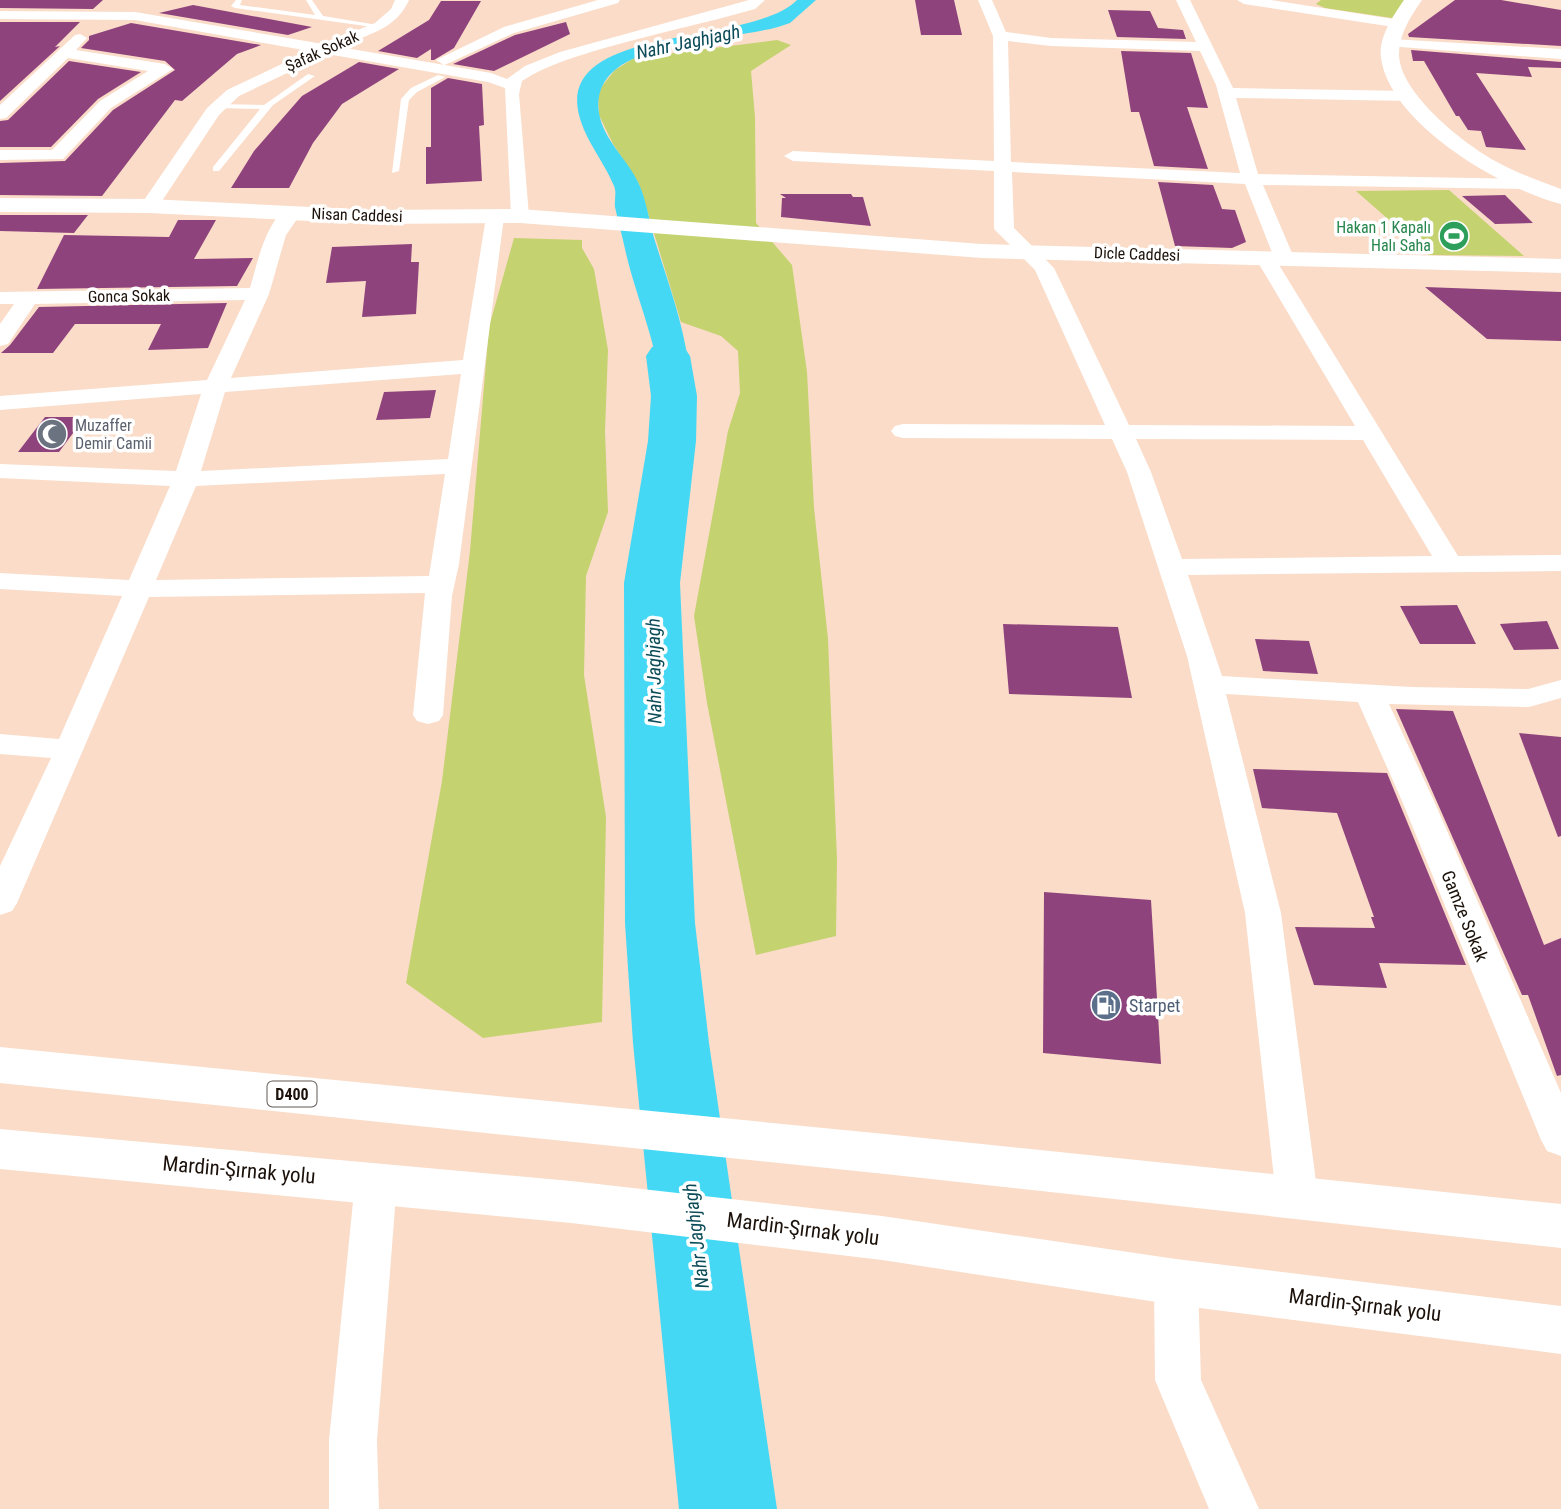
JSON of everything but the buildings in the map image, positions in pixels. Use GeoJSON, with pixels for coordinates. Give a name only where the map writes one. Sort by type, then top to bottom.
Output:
{"type":"FeatureCollection","features":[{"type":"Feature","properties":{"kind":"main road"},"geometry":{"type":"LineString","coordinates":[[1413,0],[1396,33],[1390,59],[1395,75],[1410,96],[1451,141],[1466,152],[1487,166],[1561,197]]}},
{"type":"Feature","properties":{"kind":"main road","name":"Nisan Caddesi"},"geometry":{"type":"LineString","coordinates":[[0,205],[149,206],[372,217],[520,216],[714,231]]}},
{"type":"Feature","properties":{"kind":"main road","name":"Dicle Caddesi"},"geometry":{"type":"LineString","coordinates":[[714,231],[982,251],[1561,266]]}},
{"type":"Feature","properties":{"kind":"main road","name":"D400"},"geometry":{"type":"LineString","coordinates":[[0,1065],[1297,1197]]}},
{"type":"Feature","properties":{"kind":"main road","name":"Mardin-Şırnak yolu"},"geometry":{"type":"LineString","coordinates":[[0,1149],[376,1182],[882,1238],[1176,1282],[1561,1330]]}},
{"type":"Feature","properties":{"kind":"main road"},"geometry":{"type":"LineString","coordinates":[[1297,1197],[1561,1226]]}},
{"type":"Feature","properties":{"kind":"street"},"geometry":{"type":"LineString","coordinates":[[111,19],[125,0]]}},
{"type":"Feature","properties":{"kind":"street"},"geometry":{"type":"LineString","coordinates":[[0,114],[7,100],[64,53],[142,0]]}},
{"type":"Feature","properties":{"kind":"street","name":"Şafak Sokak"},"geometry":{"type":"LineString","coordinates":[[149,206],[218,106],[233,93],[380,26],[397,10],[402,0]]}},
{"type":"Feature","properties":{"kind":"street"},"geometry":{"type":"LineString","coordinates":[[444,60],[509,30],[613,0]]}},
{"type":"Feature","properties":{"kind":"street"},"geometry":{"type":"LineString","coordinates":[[520,216],[511,94],[515,79],[530,69],[565,55],[666,26],[750,6],[758,0]]}},
{"type":"Feature","properties":{"kind":"street"},"geometry":{"type":"LineString","coordinates":[[985,0],[1000,36],[1004,229],[1044,268],[1120,431],[1139,472],[1202,656],[1263,913],[1297,1197]]}},
{"type":"Feature","properties":{"kind":"street"},"geometry":{"type":"LineString","coordinates":[[1184,0],[1226,93],[1276,259],[1370,433],[1451,566]]}},
{"type":"Feature","properties":{"kind":"street"},"geometry":{"type":"LineString","coordinates":[[1244,0],[1396,33],[1561,54]]}},
{"type":"Feature","properties":{"kind":"street"},"geometry":{"type":"LineString","coordinates":[[0,15],[111,19],[491,78],[513,86]]}},
{"type":"Feature","properties":{"kind":"street"},"geometry":{"type":"LineString","coordinates":[[0,22],[111,19]]}},
{"type":"Feature","properties":{"kind":"street"},"geometry":{"type":"LineString","coordinates":[[1000,36],[1051,42],[1207,47]]}},
{"type":"Feature","properties":{"kind":"street"},"geometry":{"type":"LineString","coordinates":[[318,52],[441,77],[513,86]]}},
{"type":"Feature","properties":{"kind":"street"},"geometry":{"type":"LineString","coordinates":[[0,155],[57,155],[91,115],[110,99],[165,69],[64,53]]}},
{"type":"Feature","properties":{"kind":"street"},"geometry":{"type":"LineString","coordinates":[[1226,93],[1410,96]]}},
{"type":"Feature","properties":{"kind":"street"},"geometry":{"type":"LineString","coordinates":[[793,156],[1251,179],[1529,184]]}},
{"type":"Feature","properties":{"kind":"street"},"geometry":{"type":"LineString","coordinates":[[0,903],[70,750],[186,479],[215,387],[259,294],[276,234],[293,212]]}},
{"type":"Feature","properties":{"kind":"street"},"geometry":{"type":"LineString","coordinates":[[428,715],[441,584],[495,217]]}},
{"type":"Feature","properties":{"kind":"street","name":"Gonca Sokak"},"geometry":{"type":"LineString","coordinates":[[0,298],[259,294]]}},
{"type":"Feature","properties":{"kind":"street"},"geometry":{"type":"LineString","coordinates":[[0,339],[29,298]]}},
{"type":"Feature","properties":{"kind":"street"},"geometry":{"type":"LineString","coordinates":[[0,403],[472,366]]}},
{"type":"Feature","properties":{"kind":"street"},"geometry":{"type":"LineString","coordinates":[[903,431],[1370,433]]}},
{"type":"Feature","properties":{"kind":"street"},"geometry":{"type":"LineString","coordinates":[[0,471],[186,479],[458,466]]}},
{"type":"Feature","properties":{"kind":"street"},"geometry":{"type":"LineString","coordinates":[[1172,566],[1451,566],[1561,563]]}},
{"type":"Feature","properties":{"kind":"street"},"geometry":{"type":"LineString","coordinates":[[0,581],[137,589],[441,584]]}},
{"type":"Feature","properties":{"kind":"street"},"geometry":{"type":"LineString","coordinates":[[1209,684],[1529,698],[1561,689]]}},
{"type":"Feature","properties":{"kind":"street","name":"Gamze Sokak"},"geometry":{"type":"LineString","coordinates":[[1369,693],[1418,801],[1561,1140]]}},
{"type":"Feature","properties":{"kind":"street"},"geometry":{"type":"LineString","coordinates":[[0,744],[70,750]]}},
{"type":"Feature","properties":{"kind":"street"},"geometry":{"type":"LineString","coordinates":[[354,1509],[353,1440],[376,1182]]}},
{"type":"Feature","properties":{"kind":"street"},"geometry":{"type":"LineString","coordinates":[[1176,1282],[1178,1380],[1234,1509]]}},
{"type":"Feature","properties":{"kind":"lane"},"geometry":{"type":"LineString","coordinates":[[239,0],[235,6],[380,26]]}},
{"type":"Feature","properties":{"kind":"lane"},"geometry":{"type":"LineString","coordinates":[[309,0],[321,18]]}},
{"type":"Feature","properties":{"kind":"lane"},"geometry":{"type":"LineString","coordinates":[[216,169],[266,107],[311,76]]}},
{"type":"Feature","properties":{"kind":"lane"},"geometry":{"type":"LineString","coordinates":[[395,171],[405,99],[414,90],[441,77]]}},
{"type":"Feature","properties":{"kind":"lane"},"geometry":{"type":"LineString","coordinates":[[218,106],[266,107]]}},
{"type":"Feature","properties":{"kind":"green space"},"geometry":{"type":"Polygon","coordinates":[[[1321,0],[1406,0],[1392,18],[1325,8],[1316,4],[1321,0]]]}},
{"type":"Feature","properties":{"kind":"green space"},"geometry":{"type":"Polygon","coordinates":[[[777,40],[791,45],[751,71],[755,117],[756,223],[792,265],[807,372],[814,508],[828,639],[837,860],[836,936],[756,955],[707,703],[694,616],[728,431],[740,393],[738,351],[721,336],[681,322],[639,184],[613,144],[599,115],[598,97],[602,86],[615,70],[634,58],[777,40]]]}},
{"type":"Feature","properties":{"kind":"green space","name":"Hakan 1 Kapalı Halı Saha"},"geometry":{"type":"Polygon","coordinates":[[[1449,190],[1524,256],[1429,255],[1356,191],[1449,190]]]}},
{"type":"Feature","properties":{"kind":"green space"},"geometry":{"type":"Polygon","coordinates":[[[514,238],[582,240],[582,248],[594,269],[608,350],[605,431],[608,512],[586,576],[584,675],[606,817],[602,1022],[483,1038],[406,983],[442,781],[470,551],[489,327],[514,238]]]}},
{"type":"Feature","properties":{"kind":"water"},"geometry":{"type":"Polygon","coordinates":[[[797,0],[816,0],[790,23],[778,27],[692,42],[630,60],[610,74],[599,95],[598,107],[605,132],[633,173],[643,195],[688,358],[691,408],[689,435],[672,441],[660,436],[661,393],[656,358],[629,267],[615,207],[615,189],[579,115],[580,86],[597,65],[626,51],[740,25],[773,15],[797,0]]]}},
{"type":"Feature","properties":{"kind":"waterway","name":"Nahr Jaghjagh"},"geometry":{"type":"LineString","coordinates":[[668,356],[674,396],[672,441],[652,583],[660,923],[671,1043],[728,1509]]}},
{"type":"Feature","properties":{"kind":"place","name":"Hakan 1 Kapalı Halı Saha"},"geometry":{"type":"Point","coordinates":[1454,236]}},
{"type":"Feature","properties":{"kind":"place","name":"Muzaffer Demir Camii"},"geometry":{"type":"Point","coordinates":[52,434]}},
{"type":"Feature","properties":{"kind":"place","name":"Starpet"},"geometry":{"type":"Point","coordinates":[1106,1005]}}]}
